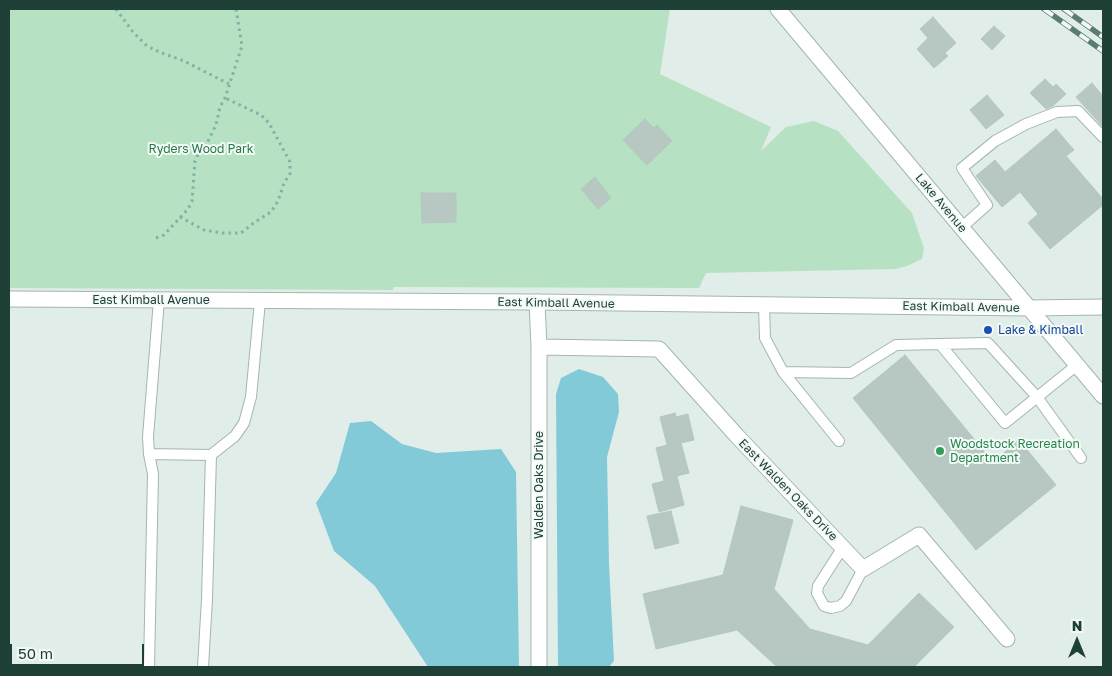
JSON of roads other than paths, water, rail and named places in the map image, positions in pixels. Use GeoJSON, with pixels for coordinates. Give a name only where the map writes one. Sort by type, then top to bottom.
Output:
{"type":"FeatureCollection","features":[{"type":"Feature","properties":{"kind":"street","name":"Lake Avenue"},"geometry":{"type":"LineString","coordinates":[[778,9],[1103,396]]}},
{"type":"Feature","properties":{"kind":"street","name":"East Kimball Avenue"},"geometry":{"type":"LineString","coordinates":[[9,299],[538,302],[1029,308],[1103,307]]}},
{"type":"Feature","properties":{"kind":"street","name":"Walden Oaks Drive"},"geometry":{"type":"LineString","coordinates":[[538,302],[539,667]]}},
{"type":"Feature","properties":{"kind":"street","name":"East Walden Oaks Drive"},"geometry":{"type":"LineString","coordinates":[[539,347],[659,349],[737,436],[863,568]]}},
{"type":"Feature","properties":{"kind":"street"},"geometry":{"type":"LineString","coordinates":[[863,568],[920,534],[1007,639]]}},
{"type":"Feature","properties":{"kind":"lane"},"geometry":{"type":"LineString","coordinates":[[961,228],[987,205],[962,168],[995,141],[1026,124],[1057,112],[1078,111],[1103,137]]}},
{"type":"Feature","properties":{"kind":"lane"},"geometry":{"type":"LineString","coordinates":[[148,667],[153,474],[148,437],[159,300]]}},
{"type":"Feature","properties":{"kind":"lane"},"geometry":{"type":"LineString","coordinates":[[149,454],[211,455],[235,436],[244,423],[251,397],[260,300]]}},
{"type":"Feature","properties":{"kind":"lane"},"geometry":{"type":"LineString","coordinates":[[764,305],[765,338],[783,372],[839,441]]}},
{"type":"Feature","properties":{"kind":"lane"},"geometry":{"type":"LineString","coordinates":[[940,344],[1005,423],[1077,365]]}},
{"type":"Feature","properties":{"kind":"lane"},"geometry":{"type":"LineString","coordinates":[[783,372],[851,373],[896,345],[988,344],[1037,397],[1081,458]]}},
{"type":"Feature","properties":{"kind":"lane"},"geometry":{"type":"LineString","coordinates":[[203,667],[211,455]]}},
{"type":"Feature","properties":{"kind":"lane"},"geometry":{"type":"LineString","coordinates":[[843,547],[818,586],[817,593],[824,606],[831,608],[840,606],[846,601],[863,568]]}},
{"type":"Feature","properties":{"kind":"water"},"geometry":{"type":"Polygon","coordinates":[[[579,369],[603,377],[618,394],[619,412],[607,457],[609,564],[614,661],[609,667],[558,667],[556,394],[561,378],[579,369]]]}},
{"type":"Feature","properties":{"kind":"water"},"geometry":{"type":"Polygon","coordinates":[[[371,421],[402,444],[436,453],[501,449],[516,472],[519,667],[428,667],[375,586],[334,551],[316,503],[336,473],[350,423],[371,421]]]}},
{"type":"Feature","properties":{"kind":"railway"},"geometry":{"type":"LineString","coordinates":[[1044,9],[1103,51]]}},
{"type":"Feature","properties":{"kind":"railway"},"geometry":{"type":"LineString","coordinates":[[1064,9],[1103,37]]}},
{"type":"Feature","properties":{"kind":"place","name":"Lake & Kimball"},"geometry":{"type":"Point","coordinates":[988,330]}},
{"type":"Feature","properties":{"kind":"place","name":"Woodstock Recreation Department"},"geometry":{"type":"Point","coordinates":[940,451]}},
{"type":"Feature","properties":{"kind":"park label","name":"Ryders Wood Park"},"geometry":{"type":"Point","coordinates":[201,149]}}]}
